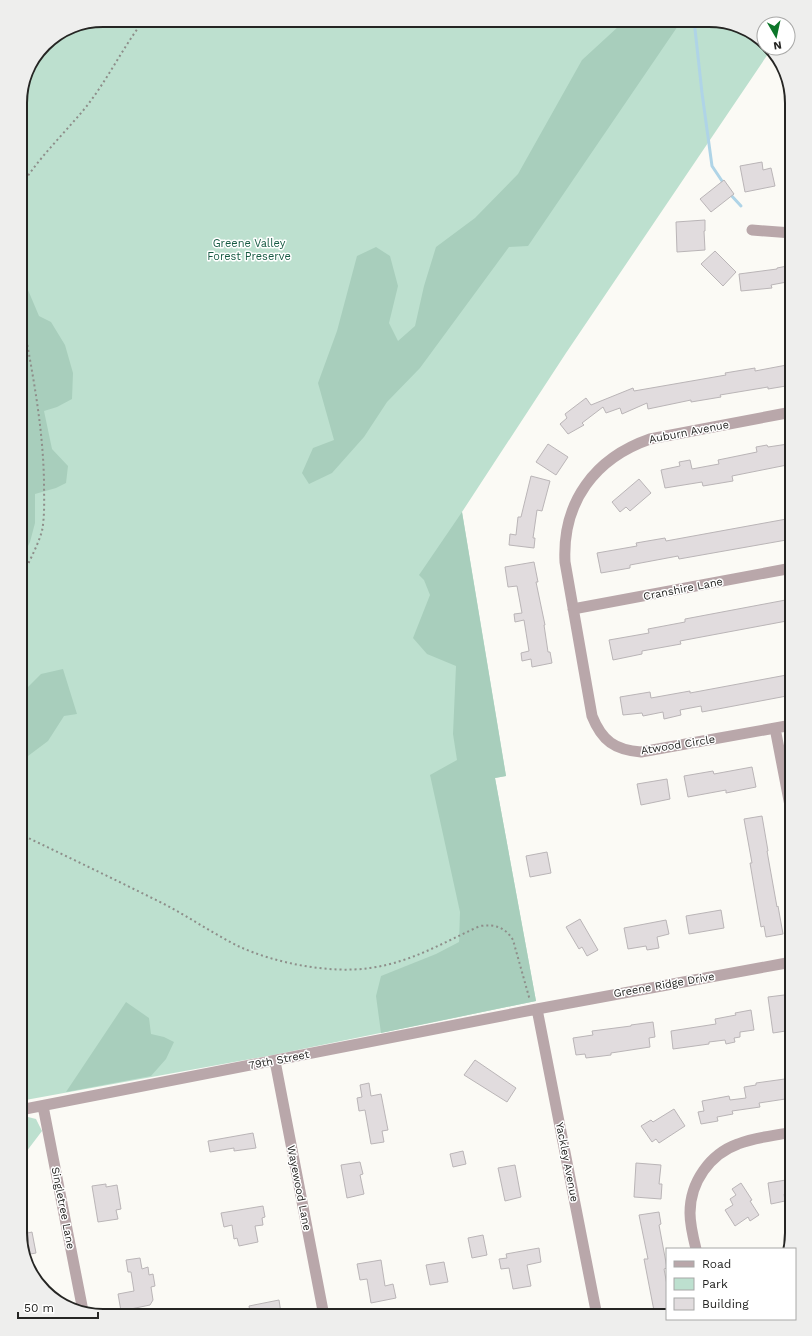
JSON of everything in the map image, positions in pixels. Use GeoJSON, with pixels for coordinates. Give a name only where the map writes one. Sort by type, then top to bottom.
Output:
{"type":"FeatureCollection","features":[{"type":"Feature","properties":{"kind":"street"},"geometry":{"type":"LineString","coordinates":[[752,230],[785,232]]}},
{"type":"Feature","properties":{"kind":"street","name":"Auburn Avenue"},"geometry":{"type":"LineString","coordinates":[[573,609],[565,562],[566,536],[569,520],[584,486],[600,468],[614,456],[630,446],[650,439],[785,413]]}},
{"type":"Feature","properties":{"kind":"street","name":"Cranshire Lane"},"geometry":{"type":"LineString","coordinates":[[573,609],[785,569]]}},
{"type":"Feature","properties":{"kind":"street","name":"Atwood Circle"},"geometry":{"type":"LineString","coordinates":[[573,609],[592,716],[599,732],[612,745],[628,751],[641,752],[785,726]]}},
{"type":"Feature","properties":{"kind":"street"},"geometry":{"type":"LineString","coordinates":[[775,728],[785,780]]}},
{"type":"Feature","properties":{"kind":"street","name":"Greene Ridge Drive"},"geometry":{"type":"LineString","coordinates":[[537,1009],[785,963]]}},
{"type":"Feature","properties":{"kind":"street","name":"79th Street"},"geometry":{"type":"LineString","coordinates":[[27,1109],[537,1009]]}},
{"type":"Feature","properties":{"kind":"street","name":"Yackley Avenue"},"geometry":{"type":"LineString","coordinates":[[537,1009],[596,1309]]}},
{"type":"Feature","properties":{"kind":"street","name":"Wayewood Lane"},"geometry":{"type":"LineString","coordinates":[[275,1061],[323,1309]]}},
{"type":"Feature","properties":{"kind":"street","name":"Singletree Lane"},"geometry":{"type":"LineString","coordinates":[[43,1106],[82,1306]]}},
{"type":"Feature","properties":{"kind":"street"},"geometry":{"type":"LineString","coordinates":[[696,1248],[691,1225],[691,1203],[695,1185],[702,1172],[714,1157],[727,1148],[748,1140],[785,1133]]}},
{"type":"Feature","properties":{"kind":"path"},"geometry":{"type":"LineString","coordinates":[[27,177],[44,154],[86,106],[139,27]]}},
{"type":"Feature","properties":{"kind":"path"},"geometry":{"type":"LineString","coordinates":[[27,344],[39,409],[44,457],[44,516],[41,532],[27,565]]}},
{"type":"Feature","properties":{"kind":"path"},"geometry":{"type":"LineString","coordinates":[[27,837],[165,905],[238,946],[270,958],[294,964],[329,970],[369,968],[399,962],[419,955],[480,926],[490,925],[501,928],[508,932],[513,940],[529,997],[537,1009]]}},
{"type":"Feature","properties":{"kind":"green space","name":"Greene Valley Forest Preserve"},"geometry":{"type":"Polygon","coordinates":[[[98,27],[714,27],[724,28],[743,35],[756,44],[756,56],[767,56],[566,353],[462,512],[506,776],[495,778],[536,1001],[273,1055],[27,1100],[27,98],[28,88],[35,69],[49,49],[65,37],[78,31],[98,27]]]}},
{"type":"Feature","properties":{"kind":"green space"},"geometry":{"type":"Polygon","coordinates":[[[618,27],[677,27],[528,246],[509,247],[420,368],[387,402],[364,437],[332,473],[309,484],[302,473],[313,448],[334,440],[318,383],[337,331],[357,256],[376,247],[390,256],[398,286],[389,323],[398,341],[415,326],[424,286],[436,247],[475,218],[518,174],[582,60],[618,27]]]}},
{"type":"Feature","properties":{"kind":"green space"},"geometry":{"type":"Polygon","coordinates":[[[27,285],[39,316],[51,322],[65,345],[73,373],[72,399],[57,407],[44,411],[52,449],[68,466],[66,483],[56,488],[35,494],[35,523],[27,548],[27,285]]]}},
{"type":"Feature","properties":{"kind":"green space"},"geometry":{"type":"Polygon","coordinates":[[[462,512],[506,776],[495,778],[536,1001],[381,1033],[376,996],[381,976],[436,954],[459,942],[460,912],[430,775],[457,760],[453,734],[456,666],[427,654],[413,638],[430,595],[424,580],[419,575],[462,512]]]}},
{"type":"Feature","properties":{"kind":"green space"},"geometry":{"type":"Polygon","coordinates":[[[63,669],[77,714],[64,716],[48,741],[27,757],[27,688],[41,674],[63,669]]]}},
{"type":"Feature","properties":{"kind":"green space"},"geometry":{"type":"Polygon","coordinates":[[[126,1002],[149,1018],[151,1034],[164,1037],[174,1042],[166,1059],[151,1076],[66,1092],[126,1002]]]}},
{"type":"Feature","properties":{"kind":"green space"},"geometry":{"type":"Polygon","coordinates":[[[27,1117],[36,1119],[42,1131],[27,1151],[27,1117]]]}},
{"type":"Feature","properties":{"kind":"building"},"geometry":{"type":"Polygon","coordinates":[[[762,162],[763,170],[771,168],[775,186],[745,192],[740,166],[762,162]]]}},
{"type":"Feature","properties":{"kind":"building"},"geometry":{"type":"Polygon","coordinates":[[[724,180],[734,194],[711,212],[700,199],[724,180]]]}},
{"type":"Feature","properties":{"kind":"building"},"geometry":{"type":"Polygon","coordinates":[[[705,220],[705,250],[677,252],[676,222],[705,220]]]}},
{"type":"Feature","properties":{"kind":"building"},"geometry":{"type":"Polygon","coordinates":[[[715,251],[736,272],[723,286],[701,264],[715,251]]]}},
{"type":"Feature","properties":{"kind":"building"},"geometry":{"type":"Polygon","coordinates":[[[785,266],[785,282],[771,285],[772,288],[741,291],[739,274],[785,266]]]}},
{"type":"Feature","properties":{"kind":"building"},"geometry":{"type":"Polygon","coordinates":[[[785,365],[785,386],[768,389],[768,387],[720,395],[721,397],[691,402],[691,400],[648,409],[647,403],[622,414],[620,408],[606,413],[603,407],[582,423],[584,425],[568,434],[560,424],[567,418],[565,414],[586,398],[591,405],[633,388],[634,391],[726,375],[725,373],[755,368],[755,371],[785,365]]]}},
{"type":"Feature","properties":{"kind":"building"},"geometry":{"type":"Polygon","coordinates":[[[548,444],[568,457],[556,475],[536,462],[548,444]]]}},
{"type":"Feature","properties":{"kind":"building"},"geometry":{"type":"Polygon","coordinates":[[[785,444],[785,465],[732,476],[733,481],[703,486],[702,482],[665,488],[661,470],[680,466],[679,462],[690,460],[692,469],[719,464],[718,460],[757,452],[756,447],[767,445],[768,447],[785,444]]]}},
{"type":"Feature","properties":{"kind":"building"},"geometry":{"type":"Polygon","coordinates":[[[531,476],[550,481],[542,511],[537,510],[533,538],[535,538],[534,548],[509,545],[510,534],[516,535],[518,517],[521,517],[531,476]]]}},
{"type":"Feature","properties":{"kind":"building"},"geometry":{"type":"Polygon","coordinates":[[[639,479],[651,493],[630,511],[626,507],[620,512],[612,502],[639,479]]]}},
{"type":"Feature","properties":{"kind":"building"},"geometry":{"type":"Polygon","coordinates":[[[785,519],[785,540],[679,559],[678,556],[630,565],[630,568],[601,573],[597,553],[637,546],[636,543],[665,538],[666,541],[785,519]]]}},
{"type":"Feature","properties":{"kind":"building"},"geometry":{"type":"Polygon","coordinates":[[[534,562],[548,652],[550,652],[552,663],[532,667],[531,659],[522,661],[521,653],[529,651],[524,620],[515,622],[514,614],[522,613],[517,586],[508,587],[505,567],[534,562]]]}},
{"type":"Feature","properties":{"kind":"building"},"geometry":{"type":"Polygon","coordinates":[[[785,600],[785,621],[680,641],[681,644],[642,651],[642,654],[613,660],[609,640],[649,633],[648,629],[685,622],[685,619],[785,600]]]}},
{"type":"Feature","properties":{"kind":"building"},"geometry":{"type":"Polygon","coordinates":[[[785,675],[785,696],[702,712],[701,706],[680,710],[681,715],[664,719],[663,712],[643,716],[642,713],[623,715],[620,697],[650,692],[651,698],[690,691],[690,693],[785,675]]]}},
{"type":"Feature","properties":{"kind":"building"},"geometry":{"type":"Polygon","coordinates":[[[752,767],[756,787],[726,793],[726,790],[688,797],[684,776],[713,771],[714,774],[752,767]]]}},
{"type":"Feature","properties":{"kind":"building"},"geometry":{"type":"Polygon","coordinates":[[[667,779],[670,799],[641,805],[637,784],[667,779]]]}},
{"type":"Feature","properties":{"kind":"building"},"geometry":{"type":"Polygon","coordinates":[[[762,816],[767,851],[783,934],[766,937],[764,926],[761,927],[744,819],[762,816]]]}},
{"type":"Feature","properties":{"kind":"building"},"geometry":{"type":"Polygon","coordinates":[[[547,852],[551,873],[530,877],[526,856],[547,852]]]}},
{"type":"Feature","properties":{"kind":"building"},"geometry":{"type":"Polygon","coordinates":[[[721,910],[724,928],[689,934],[686,916],[721,910]]]}},
{"type":"Feature","properties":{"kind":"building"},"geometry":{"type":"Polygon","coordinates":[[[580,919],[598,950],[587,956],[582,947],[579,949],[566,927],[580,919]]]}},
{"type":"Feature","properties":{"kind":"building"},"geometry":{"type":"Polygon","coordinates":[[[666,920],[669,934],[657,937],[659,948],[647,950],[646,946],[628,949],[624,928],[666,920]]]}},
{"type":"Feature","properties":{"kind":"building"},"geometry":{"type":"Polygon","coordinates":[[[785,995],[785,1031],[773,1033],[768,997],[785,995]]]}},
{"type":"Feature","properties":{"kind":"building"},"geometry":{"type":"Polygon","coordinates":[[[751,1010],[754,1030],[740,1032],[740,1037],[734,1038],[735,1042],[726,1044],[725,1040],[709,1042],[709,1044],[673,1049],[671,1031],[716,1024],[715,1019],[736,1015],[735,1013],[751,1010]]]}},
{"type":"Feature","properties":{"kind":"building"},"geometry":{"type":"Polygon","coordinates":[[[653,1022],[655,1037],[649,1038],[650,1047],[611,1053],[611,1055],[586,1058],[585,1054],[576,1055],[573,1038],[593,1035],[592,1031],[653,1022]]]}},
{"type":"Feature","properties":{"kind":"building"},"geometry":{"type":"Polygon","coordinates":[[[475,1060],[516,1088],[507,1102],[464,1075],[475,1060]]]}},
{"type":"Feature","properties":{"kind":"building"},"geometry":{"type":"Polygon","coordinates":[[[785,1079],[785,1099],[759,1103],[760,1107],[732,1111],[733,1114],[717,1117],[718,1121],[701,1124],[698,1112],[704,1111],[702,1101],[729,1096],[730,1100],[746,1098],[744,1087],[756,1085],[756,1083],[785,1079]]]}},
{"type":"Feature","properties":{"kind":"building"},"geometry":{"type":"Polygon","coordinates":[[[369,1083],[371,1096],[381,1094],[388,1130],[382,1131],[384,1142],[371,1144],[365,1110],[359,1111],[357,1098],[362,1097],[360,1085],[369,1083]]]}},
{"type":"Feature","properties":{"kind":"building"},"geometry":{"type":"Polygon","coordinates":[[[674,1109],[685,1126],[659,1143],[656,1139],[652,1142],[641,1126],[651,1120],[653,1122],[674,1109]]]}},
{"type":"Feature","properties":{"kind":"building"},"geometry":{"type":"Polygon","coordinates":[[[253,1133],[256,1148],[234,1151],[234,1148],[210,1152],[208,1141],[253,1133]]]}},
{"type":"Feature","properties":{"kind":"building"},"geometry":{"type":"Polygon","coordinates":[[[463,1151],[466,1164],[453,1167],[450,1154],[463,1151]]]}},
{"type":"Feature","properties":{"kind":"building"},"geometry":{"type":"Polygon","coordinates":[[[360,1162],[363,1174],[360,1175],[364,1194],[347,1198],[341,1165],[360,1162]]]}},
{"type":"Feature","properties":{"kind":"building"},"geometry":{"type":"Polygon","coordinates":[[[636,1163],[661,1165],[659,1184],[662,1184],[661,1199],[634,1197],[636,1163]]]}},
{"type":"Feature","properties":{"kind":"building"},"geometry":{"type":"Polygon","coordinates":[[[515,1165],[521,1197],[505,1201],[498,1168],[515,1165]]]}},
{"type":"Feature","properties":{"kind":"building"},"geometry":{"type":"Polygon","coordinates":[[[785,1180],[785,1201],[771,1204],[768,1183],[785,1180]]]}},
{"type":"Feature","properties":{"kind":"building"},"geometry":{"type":"Polygon","coordinates":[[[741,1183],[752,1200],[750,1201],[759,1215],[750,1221],[748,1217],[735,1226],[725,1210],[733,1205],[730,1199],[736,1195],[732,1189],[741,1183]]]}},
{"type":"Feature","properties":{"kind":"building"},"geometry":{"type":"Polygon","coordinates":[[[106,1184],[106,1187],[117,1185],[121,1209],[116,1210],[118,1219],[98,1222],[92,1186],[106,1184]]]}},
{"type":"Feature","properties":{"kind":"building"},"geometry":{"type":"Polygon","coordinates":[[[263,1206],[265,1217],[262,1218],[263,1225],[255,1226],[258,1242],[239,1246],[237,1238],[234,1239],[232,1225],[224,1227],[221,1213],[263,1206]]]}},
{"type":"Feature","properties":{"kind":"building"},"geometry":{"type":"Polygon","coordinates":[[[659,1212],[661,1224],[659,1225],[666,1263],[666,1268],[664,1269],[666,1280],[666,1309],[654,1309],[644,1259],[648,1259],[639,1215],[659,1212]]]}},
{"type":"Feature","properties":{"kind":"building"},"geometry":{"type":"Polygon","coordinates":[[[27,1228],[28,1233],[32,1232],[36,1253],[30,1254],[27,1228]]]}},
{"type":"Feature","properties":{"kind":"building"},"geometry":{"type":"Polygon","coordinates":[[[483,1235],[487,1255],[472,1258],[468,1238],[483,1235]]]}},
{"type":"Feature","properties":{"kind":"building"},"geometry":{"type":"Polygon","coordinates":[[[539,1248],[541,1262],[527,1265],[531,1286],[513,1289],[509,1268],[501,1269],[499,1259],[507,1258],[506,1254],[539,1248]]]}},
{"type":"Feature","properties":{"kind":"building"},"geometry":{"type":"Polygon","coordinates":[[[140,1258],[142,1269],[148,1267],[149,1275],[153,1274],[155,1286],[151,1287],[153,1300],[150,1305],[131,1309],[121,1309],[118,1294],[134,1291],[131,1272],[128,1272],[126,1260],[140,1258]]]}},
{"type":"Feature","properties":{"kind":"building"},"geometry":{"type":"Polygon","coordinates":[[[381,1260],[385,1286],[393,1284],[396,1298],[371,1303],[367,1279],[360,1280],[357,1264],[381,1260]]]}},
{"type":"Feature","properties":{"kind":"building"},"geometry":{"type":"Polygon","coordinates":[[[444,1262],[448,1282],[430,1285],[426,1265],[444,1262]]]}},
{"type":"Feature","properties":{"kind":"building"},"geometry":{"type":"Polygon","coordinates":[[[279,1300],[280,1309],[250,1309],[249,1306],[279,1300]]]}},
{"type":"Feature","properties":{"kind":"waterway"},"geometry":{"type":"LineString","coordinates":[[695,27],[712,166],[724,184]]}},
{"type":"Feature","properties":{"kind":"waterway"},"geometry":{"type":"LineString","coordinates":[[730,194],[741,206]]}}]}
